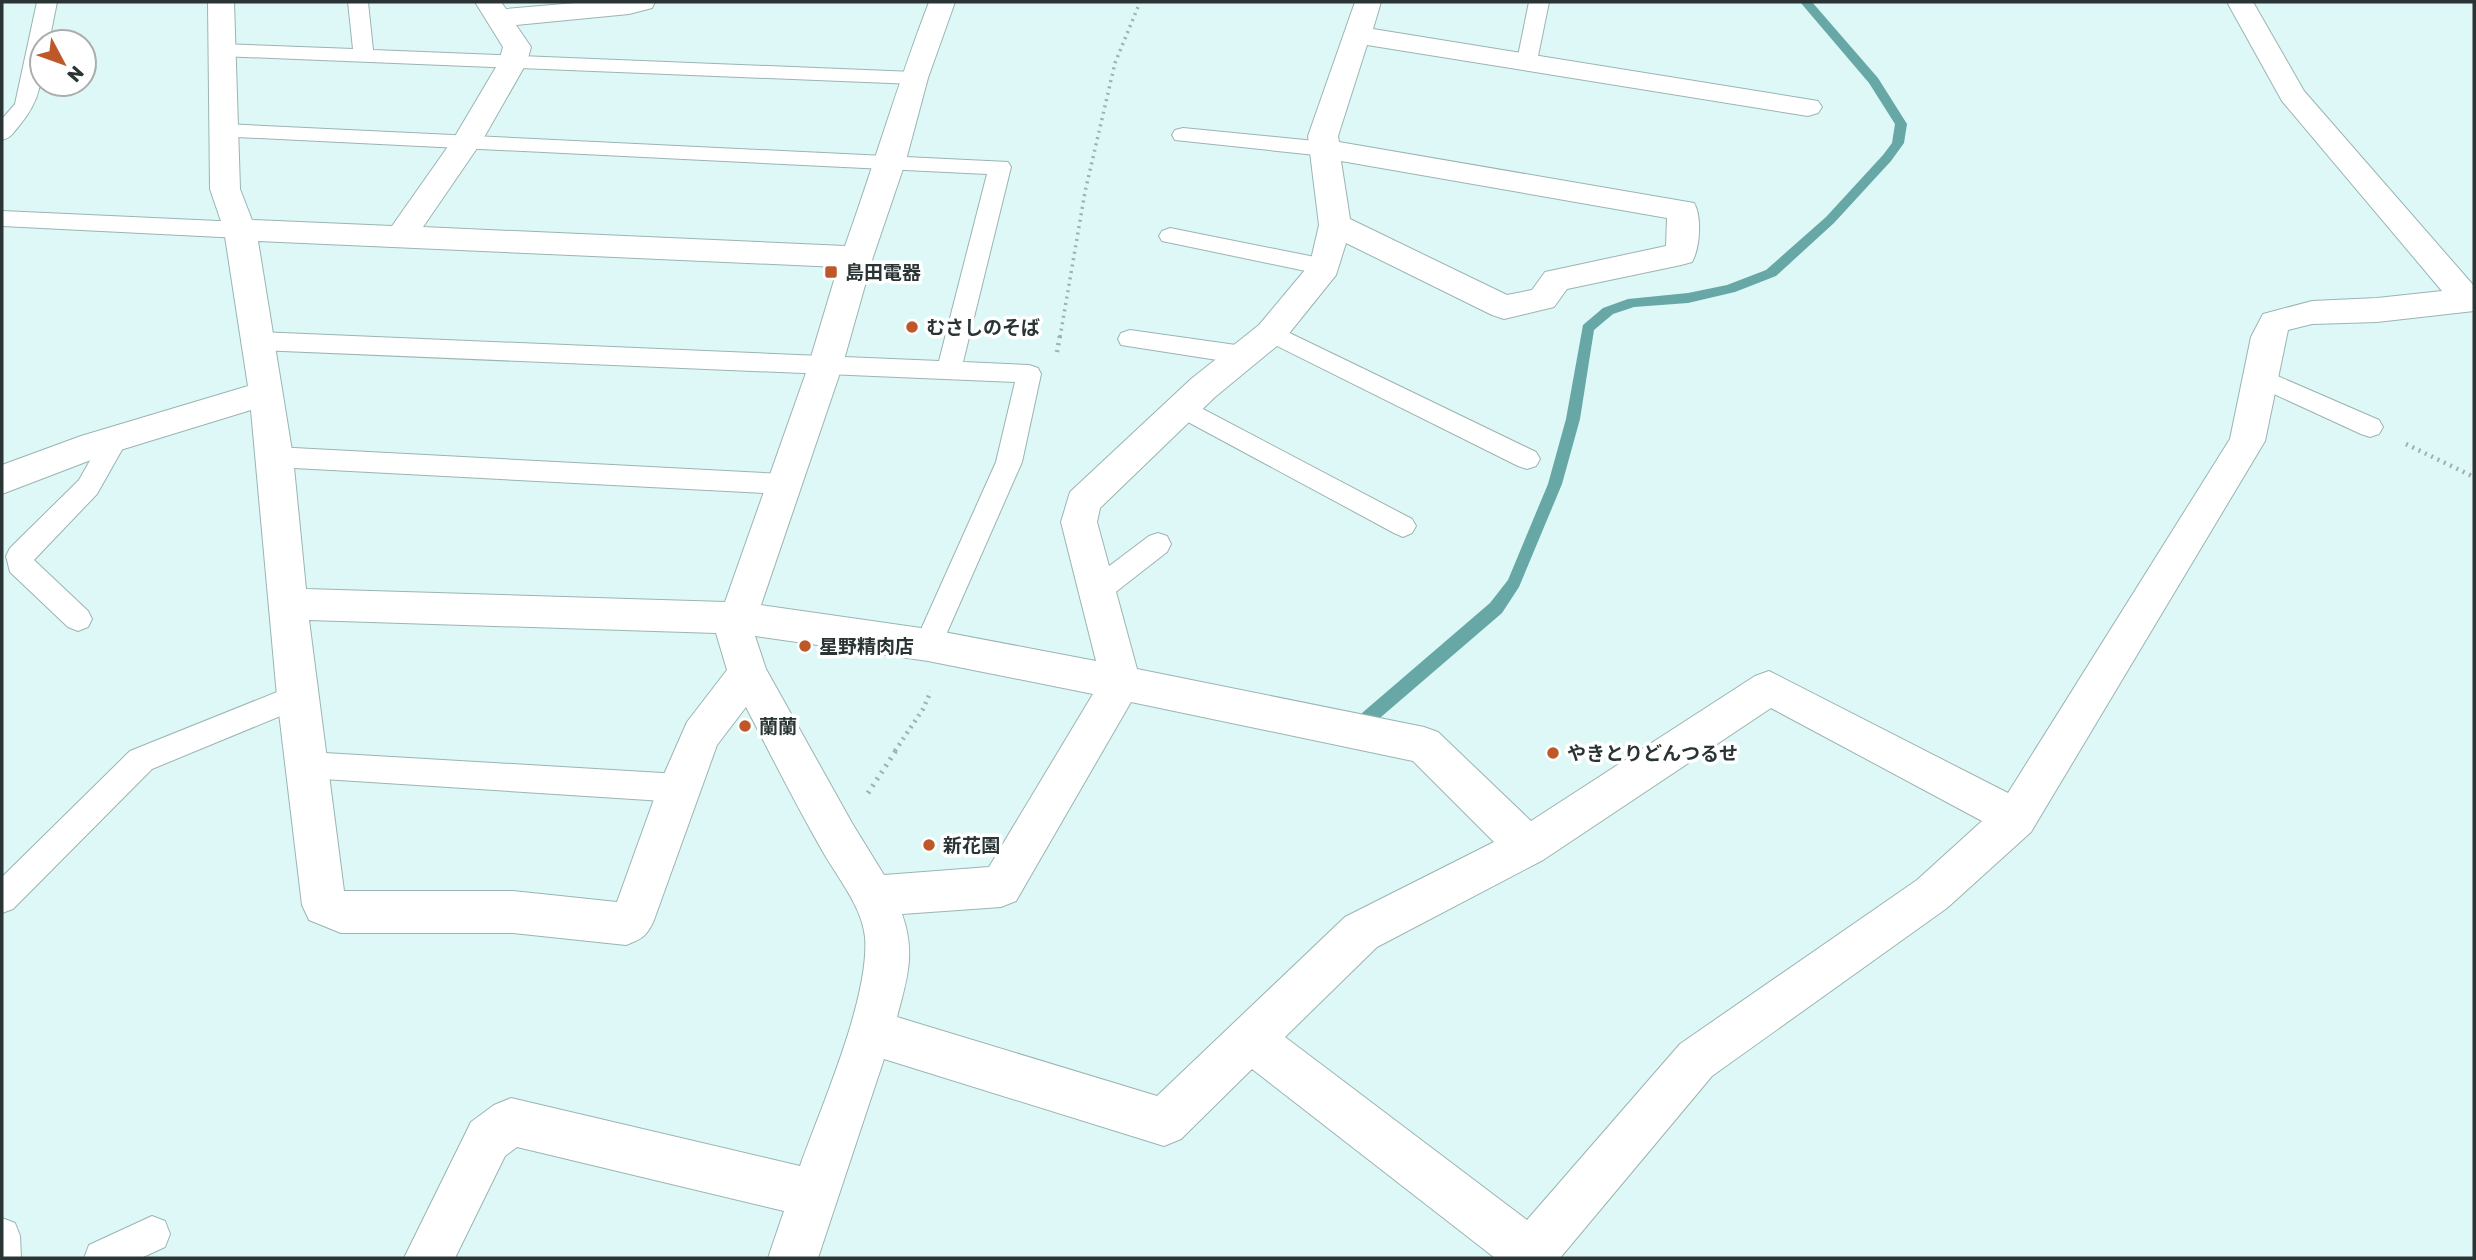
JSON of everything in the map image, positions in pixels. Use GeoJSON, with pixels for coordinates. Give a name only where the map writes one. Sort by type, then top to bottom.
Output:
{"type":"FeatureCollection","features":[{"type":"Feature","properties":{"kind":"street"},"geometry":{"type":"LineString","coordinates":[[221,2],[225,189],[240,230],[259,341],[275,457],[298,696],[324,905],[341,912],[513,912],[626,924],[632,920],[679,788],[701,736],[748,673]]}},
{"type":"Feature","properties":{"kind":"street"},"geometry":{"type":"LineString","coordinates":[[494,10],[629,6],[642,2]]}},
{"type":"Feature","properties":{"kind":"street"},"geometry":{"type":"LineString","coordinates":[[793,1258],[870,1032],[887,972],[887,935],[873,896],[748,673],[735,635],[738,618],[783,484],[825,367],[857,257],[891,160],[914,78],[942,2]]}},
{"type":"Feature","properties":{"kind":"street"},"geometry":{"type":"LineString","coordinates":[[873,896],[1001,887],[1121,683],[1079,522],[1083,502],[1203,388],[1271,333],[1325,267],[1335,225],[1322,136],[1368,2]]}},
{"type":"Feature","properties":{"kind":"street"},"geometry":{"type":"LineString","coordinates":[[2240,2],[2292,95],[2471,300]]}},
{"type":"Feature","properties":{"kind":"street"},"geometry":{"type":"LineString","coordinates":[[400,238],[467,141],[513,62],[517,47],[494,10]]}},
{"type":"Feature","properties":{"kind":"street"},"geometry":{"type":"LineString","coordinates":[[1357,35],[1808,107]]}},
{"type":"Feature","properties":{"kind":"street"},"geometry":{"type":"LineString","coordinates":[[1325,149],[1683,210],[1681,254],[1556,280],[1543,299],[1504,307],[1335,225]]}},
{"type":"Feature","properties":{"kind":"street"},"geometry":{"type":"LineString","coordinates":[[240,230],[857,257]]}},
{"type":"Feature","properties":{"kind":"street"},"geometry":{"type":"LineString","coordinates":[[1250,1039],[1529,1256],[1602,1166],[1696,1060],[1932,894],[2016,818],[2247,441],[2267,338],[2274,322],[2288,315],[2376,310],[2471,300]]}},
{"type":"Feature","properties":{"kind":"street"},"geometry":{"type":"LineString","coordinates":[[2,480],[115,439],[266,393]]}},
{"type":"Feature","properties":{"kind":"street"},"geometry":{"type":"LineString","coordinates":[[289,604],[738,618],[928,645],[1424,745],[1528,846]]}},
{"type":"Feature","properties":{"kind":"street"},"geometry":{"type":"LineString","coordinates":[[870,1032],[1164,1122],[1361,932],[1528,846],[1769,688],[2016,818]]}},
{"type":"Feature","properties":{"kind":"street"},"geometry":{"type":"LineString","coordinates":[[429,1258],[488,1139],[511,1122],[815,1194]]}},
{"type":"Feature","properties":{"kind":"lane"},"geometry":{"type":"LineString","coordinates":[[2,133],[25,105],[47,2]]}},
{"type":"Feature","properties":{"kind":"lane"},"geometry":{"type":"LineString","coordinates":[[358,2],[364,56]]}},
{"type":"Feature","properties":{"kind":"lane"},"geometry":{"type":"LineString","coordinates":[[1527,61],[1539,2]]}},
{"type":"Feature","properties":{"kind":"lane"},"geometry":{"type":"LineString","coordinates":[[220,50],[914,78]]}},
{"type":"Feature","properties":{"kind":"lane"},"geometry":{"type":"LineString","coordinates":[[2,110],[25,105]]}},
{"type":"Feature","properties":{"kind":"lane"},"geometry":{"type":"LineString","coordinates":[[225,131],[1000,167],[948,372]]}},
{"type":"Feature","properties":{"kind":"lane"},"geometry":{"type":"LineString","coordinates":[[1183,135],[1325,149]]}},
{"type":"Feature","properties":{"kind":"lane"},"geometry":{"type":"LineString","coordinates":[[2,218],[240,230]]}},
{"type":"Feature","properties":{"kind":"lane"},"geometry":{"type":"LineString","coordinates":[[1170,236],[1325,267]]}},
{"type":"Feature","properties":{"kind":"lane"},"geometry":{"type":"LineString","coordinates":[[1271,333],[1527,459]]}},
{"type":"Feature","properties":{"kind":"lane"},"geometry":{"type":"LineString","coordinates":[[1130,339],[1243,355]]}},
{"type":"Feature","properties":{"kind":"lane"},"geometry":{"type":"LineString","coordinates":[[259,341],[1029,374],[1009,462],[928,645]]}},
{"type":"Feature","properties":{"kind":"lane"},"geometry":{"type":"LineString","coordinates":[[2259,377],[2370,427]]}},
{"type":"Feature","properties":{"kind":"lane"},"geometry":{"type":"LineString","coordinates":[[1184,408],[1403,526]]}},
{"type":"Feature","properties":{"kind":"lane"},"geometry":{"type":"LineString","coordinates":[[78,619],[20,564],[20,556],[88,487],[115,439]]}},
{"type":"Feature","properties":{"kind":"lane"},"geometry":{"type":"LineString","coordinates":[[275,457],[783,484]]}},
{"type":"Feature","properties":{"kind":"lane"},"geometry":{"type":"LineString","coordinates":[[1098,590],[1157,544]]}},
{"type":"Feature","properties":{"kind":"lane"},"geometry":{"type":"LineString","coordinates":[[2,898],[141,760],[298,696]]}},
{"type":"Feature","properties":{"kind":"lane"},"geometry":{"type":"LineString","coordinates":[[308,765],[679,788]]}},
{"type":"Feature","properties":{"kind":"lane"},"geometry":{"type":"LineString","coordinates":[[102,1258],[152,1234]]}},
{"type":"Feature","properties":{"kind":"lane"},"geometry":{"type":"LineString","coordinates":[[2,1237],[3,1258]]}},
{"type":"Feature","properties":{"kind":"path"},"geometry":{"type":"LineString","coordinates":[[2370,427],[2474,477]]}},
{"type":"Feature","properties":{"kind":"waterway"},"geometry":{"type":"LineString","coordinates":[[1368,718],[1496,608],[1514,583],[1555,484],[1573,419],[1588,328],[1608,311],[1633,302],[1688,298],[1730,289],[1771,273],[1830,220],[1898,143],[1901,124],[1874,81],[1806,2]]}},
{"type":"Feature","properties":{"kind":"place","name":"島田電器"},"geometry":{"type":"Point","coordinates":[831,272]}},
{"type":"Feature","properties":{"kind":"place","name":"むさしのそば"},"geometry":{"type":"Point","coordinates":[912,327]}},
{"type":"Feature","properties":{"kind":"place","name":"星野精肉店"},"geometry":{"type":"Point","coordinates":[805,646]}},
{"type":"Feature","properties":{"kind":"place","name":"蘭蘭"},"geometry":{"type":"Point","coordinates":[745,726]}},
{"type":"Feature","properties":{"kind":"place","name":"やきとりどんつるせ"},"geometry":{"type":"Point","coordinates":[1553,753]}},
{"type":"Feature","properties":{"kind":"place","name":"新花園"},"geometry":{"type":"Point","coordinates":[929,845]}}]}
